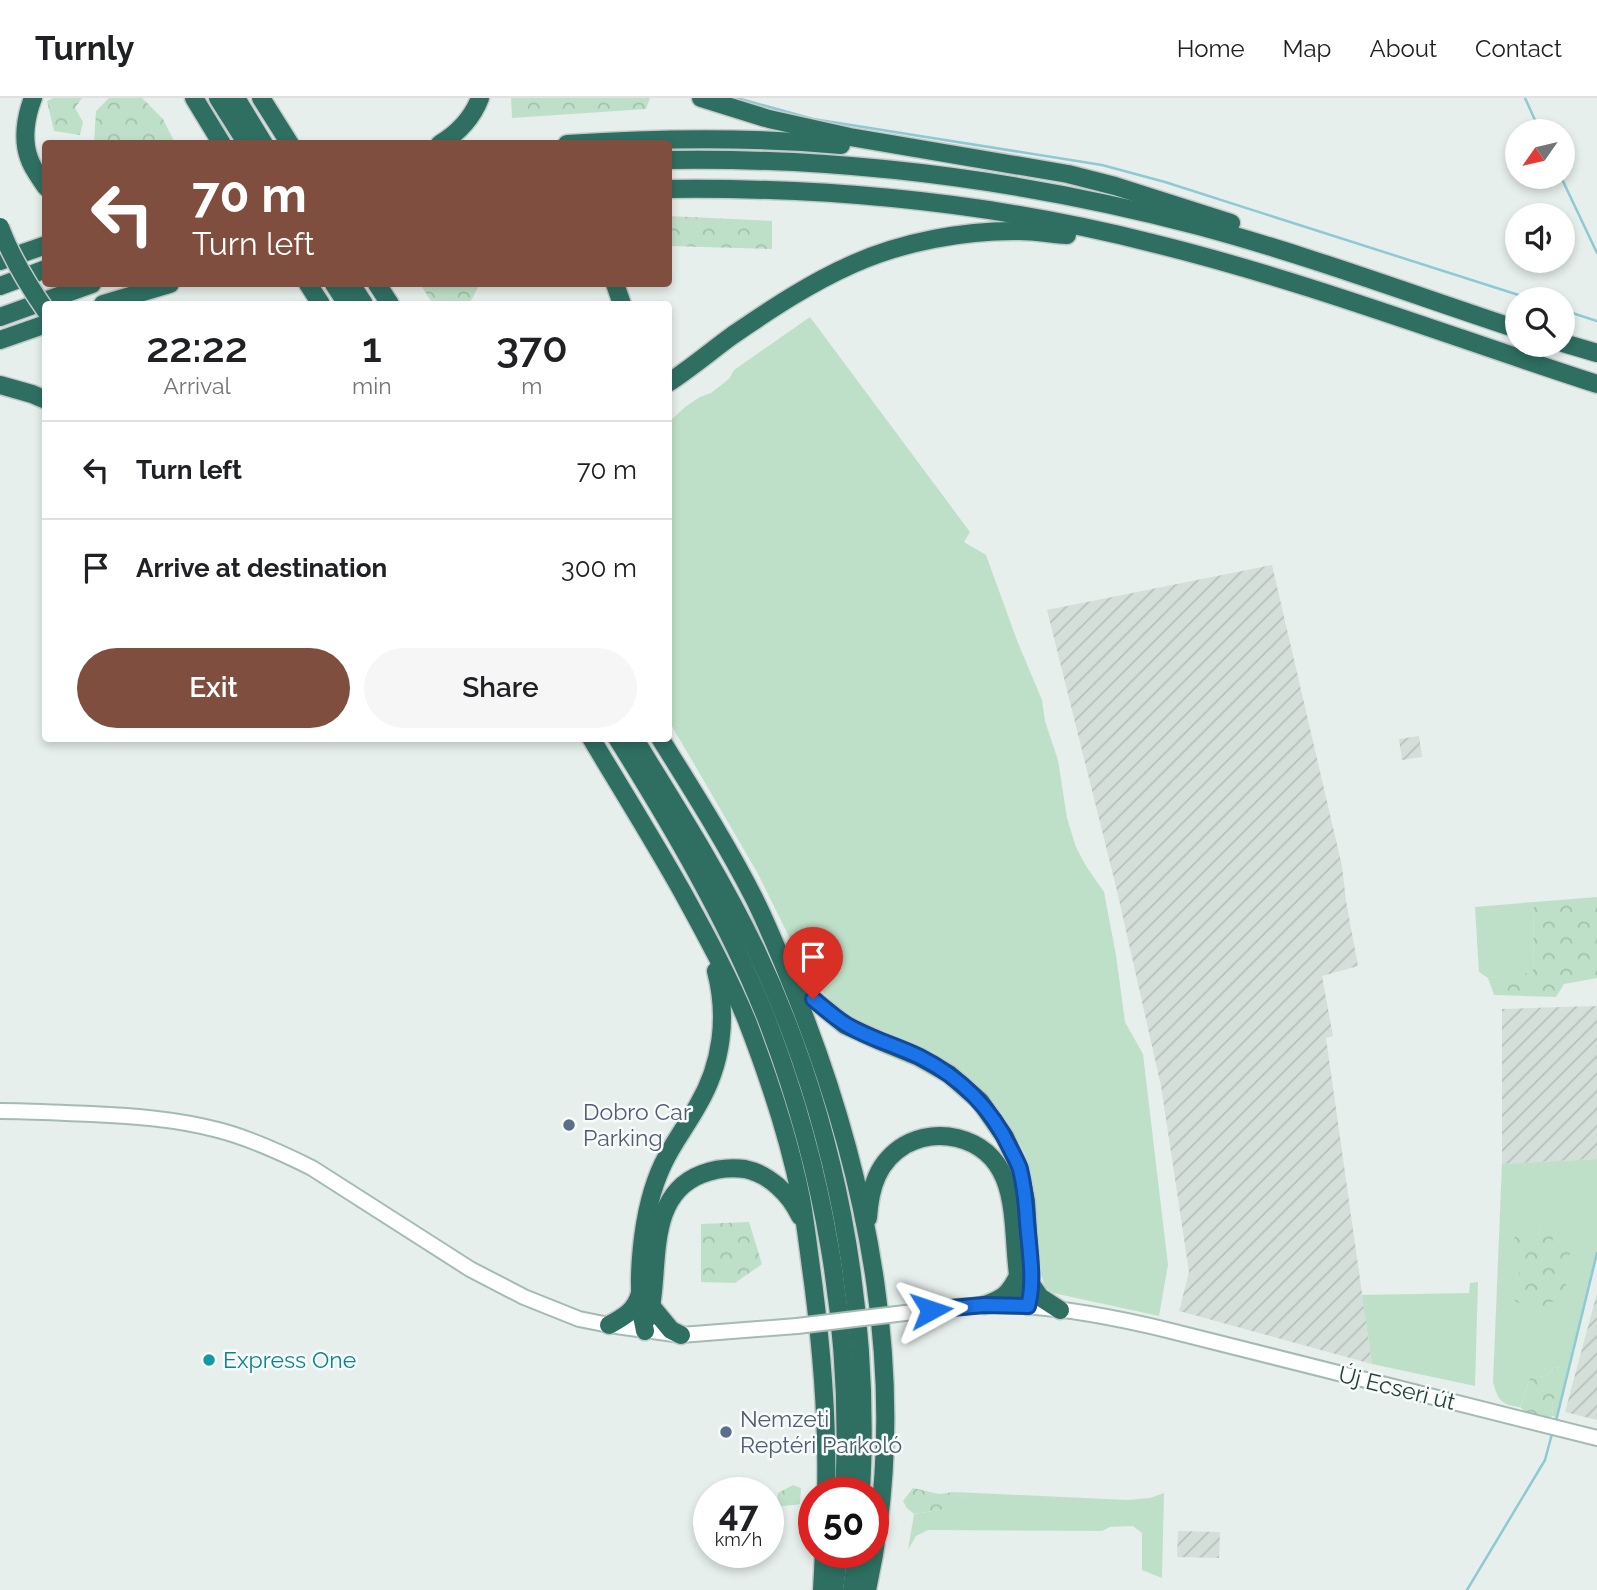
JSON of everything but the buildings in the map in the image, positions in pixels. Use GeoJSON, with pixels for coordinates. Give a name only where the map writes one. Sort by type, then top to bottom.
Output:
{"type":"FeatureCollection","features":[{"type":"Feature","properties":{"kind":"highway"},"geometry":{"type":"LineString","coordinates":[[33,98],[27,112],[28,158],[42,181]]}},
{"type":"Feature","properties":{"kind":"highway"},"geometry":{"type":"LineString","coordinates":[[193,98],[220,140]]}},
{"type":"Feature","properties":{"kind":"highway"},"geometry":{"type":"LineString","coordinates":[[218,98],[244,140]]}},
{"type":"Feature","properties":{"kind":"highway"},"geometry":{"type":"LineString","coordinates":[[236,98],[262,140]]}},
{"type":"Feature","properties":{"kind":"highway"},"geometry":{"type":"LineString","coordinates":[[447,140],[455,135],[471,116],[480,98]]}},
{"type":"Feature","properties":{"kind":"highway"},"geometry":{"type":"LineString","coordinates":[[701,98],[799,126],[1068,174],[1115,186],[1299,247],[1334,267]]}},
{"type":"Feature","properties":{"kind":"highway"},"geometry":{"type":"LineString","coordinates":[[262,99],[288,140]]}},
{"type":"Feature","properties":{"kind":"highway"},"geometry":{"type":"LineString","coordinates":[[659,140],[744,139],[936,152]]}},
{"type":"Feature","properties":{"kind":"highway"},"geometry":{"type":"LineString","coordinates":[[672,160],[814,164],[903,172],[1093,201],[1246,239],[1505,325]]}},
{"type":"Feature","properties":{"kind":"highway"},"geometry":{"type":"LineString","coordinates":[[672,189],[816,192],[921,202],[1019,216],[1151,242],[1338,296],[1597,384]]}},
{"type":"Feature","properties":{"kind":"highway"},"geometry":{"type":"LineString","coordinates":[[0,228],[30,289],[42,306]]}},
{"type":"Feature","properties":{"kind":"highway"},"geometry":{"type":"LineString","coordinates":[[672,385],[730,337],[819,281],[853,264],[909,245],[968,234],[1021,231],[1109,241],[1151,242]]}},
{"type":"Feature","properties":{"kind":"highway"},"geometry":{"type":"LineString","coordinates":[[0,261],[42,246]]}},
{"type":"Feature","properties":{"kind":"highway"},"geometry":{"type":"LineString","coordinates":[[0,286],[42,270]]}},
{"type":"Feature","properties":{"kind":"highway"},"geometry":{"type":"LineString","coordinates":[[45,301],[84,287]]}},
{"type":"Feature","properties":{"kind":"highway"},"geometry":{"type":"LineString","coordinates":[[113,301],[160,287]]}},
{"type":"Feature","properties":{"kind":"highway"},"geometry":{"type":"LineString","coordinates":[[0,317],[42,302]]}},
{"type":"Feature","properties":{"kind":"highway"},"geometry":{"type":"LineString","coordinates":[[0,340],[42,325]]}},
{"type":"Feature","properties":{"kind":"highway"},"geometry":{"type":"LineString","coordinates":[[1575,347],[1597,353]]}},
{"type":"Feature","properties":{"kind":"highway"},"geometry":{"type":"LineString","coordinates":[[672,380],[690,369]]}},
{"type":"Feature","properties":{"kind":"highway"},"geometry":{"type":"LineString","coordinates":[[0,385],[42,398]]}},
{"type":"Feature","properties":{"kind":"highway"},"geometry":{"type":"LineString","coordinates":[[593,742],[707,936],[746,1020],[769,1083],[792,1160],[806,1232],[821,1350],[826,1477]]}},
{"type":"Feature","properties":{"kind":"highway"},"geometry":{"type":"LineString","coordinates":[[619,742],[678,839],[739,957],[764,1013],[798,1110],[817,1183],[836,1289],[844,1367],[845,1477]]}},
{"type":"Feature","properties":{"kind":"highway"},"geometry":{"type":"LineString","coordinates":[[636,742],[692,832],[756,951],[783,1014],[814,1103],[836,1187],[855,1290],[861,1361],[862,1477]]}},
{"type":"Feature","properties":{"kind":"highway"},"geometry":{"type":"LineString","coordinates":[[662,742],[754,899],[809,1027],[834,1099],[867,1236],[883,1355],[885,1440],[867,1590]]}},
{"type":"Feature","properties":{"kind":"highway"},"geometry":{"type":"LineString","coordinates":[[645,1331],[644,1230],[653,1192],[670,1150],[706,1091],[716,1064],[722,1028],[721,993],[707,936]]}},
{"type":"Feature","properties":{"kind":"highway"},"geometry":{"type":"LineString","coordinates":[[774,942],[813,999],[845,1025],[919,1057],[949,1074],[980,1101],[1005,1137],[1019,1167],[1026,1201],[1025,1280],[1040,1297],[1060,1310]]}},
{"type":"Feature","properties":{"kind":"highway"},"geometry":{"type":"LineString","coordinates":[[867,1236],[872,1186],[877,1172],[895,1152],[928,1136],[954,1137],[969,1141],[991,1156],[1007,1181],[1025,1280],[1031,1296],[1028,1306]]}},
{"type":"Feature","properties":{"kind":"highway"},"geometry":{"type":"LineString","coordinates":[[646,1300],[663,1217],[683,1186],[697,1177],[722,1169],[744,1169],[758,1173],[771,1180],[791,1200],[806,1232]]}},
{"type":"Feature","properties":{"kind":"highway"},"geometry":{"type":"LineString","coordinates":[[984,1305],[997,1301],[1025,1280]]}},
{"type":"Feature","properties":{"kind":"highway"},"geometry":{"type":"LineString","coordinates":[[609,1325],[621,1319],[638,1301],[646,1300]]}},
{"type":"Feature","properties":{"kind":"highway"},"geometry":{"type":"LineString","coordinates":[[646,1300],[671,1330],[681,1335]]}},
{"type":"Feature","properties":{"kind":"highway"},"geometry":{"type":"LineString","coordinates":[[822,1590],[823,1568]]}},
{"type":"Feature","properties":{"kind":"highway"},"geometry":{"type":"LineString","coordinates":[[834,1590],[837,1568]]}},
{"type":"Feature","properties":{"kind":"highway"},"geometry":{"type":"LineString","coordinates":[[852,1590],[855,1568]]}},
{"type":"Feature","properties":{"kind":"main road","name":"Új Ecseri út"},"geometry":{"type":"LineString","coordinates":[[0,1111],[152,1117],[242,1137],[312,1168],[496,1284],[579,1319],[681,1335],[797,1326],[984,1305],[1028,1306],[1165,1330],[1597,1438]]}},
{"type":"Feature","properties":{"kind":"shaded area"},"geometry":{"type":"Polygon","coordinates":[[[1272,565],[1342,866],[1358,966],[1322,976],[1333,1036],[1326,1038],[1372,1364],[1179,1311],[1189,1272],[1161,1086],[1117,891],[1047,610],[1272,565]]]}},
{"type":"Feature","properties":{"kind":"shaded area"},"geometry":{"type":"Polygon","coordinates":[[[1419,736],[1422,757],[1402,760],[1399,739],[1419,736]]]}},
{"type":"Feature","properties":{"kind":"shaded area"},"geometry":{"type":"Polygon","coordinates":[[[1597,1006],[1597,1159],[1502,1164],[1502,1009],[1597,1006]]]}},
{"type":"Feature","properties":{"kind":"shaded area"},"geometry":{"type":"Polygon","coordinates":[[[1597,1293],[1597,1420],[1565,1412],[1597,1293]]]}},
{"type":"Feature","properties":{"kind":"shaded area"},"geometry":{"type":"Polygon","coordinates":[[[1178,1531],[1220,1532],[1219,1558],[1177,1557],[1178,1531]]]}},
{"type":"Feature","properties":{"kind":"green space"},"geometry":{"type":"Polygon","coordinates":[[[53,98],[82,98],[75,108],[83,122],[80,135],[54,131],[47,101],[53,98]]]}},
{"type":"Feature","properties":{"kind":"green space"},"geometry":{"type":"Polygon","coordinates":[[[109,98],[142,98],[163,119],[174,140],[94,140],[96,111],[109,98]]]}},
{"type":"Feature","properties":{"kind":"green space"},"geometry":{"type":"Polygon","coordinates":[[[511,98],[650,98],[646,109],[512,118],[511,98]]]}},
{"type":"Feature","properties":{"kind":"green space"},"geometry":{"type":"Polygon","coordinates":[[[672,216],[772,221],[772,249],[672,246],[672,216]]]}},
{"type":"Feature","properties":{"kind":"green space"},"geometry":{"type":"Polygon","coordinates":[[[422,287],[478,287],[471,301],[431,301],[422,287]]]}},
{"type":"Feature","properties":{"kind":"green space"},"geometry":{"type":"Polygon","coordinates":[[[810,317],[970,532],[964,542],[986,555],[1042,700],[1045,721],[1058,760],[1067,818],[1076,847],[1104,892],[1125,1022],[1143,1054],[1168,1265],[1159,1316],[1053,1293],[1045,1287],[1041,1274],[1032,1180],[1025,1154],[1014,1132],[982,1090],[957,1070],[841,1011],[810,979],[757,872],[672,726],[672,419],[685,407],[711,393],[729,379],[734,370],[810,317]]]}},
{"type":"Feature","properties":{"kind":"green space"},"geometry":{"type":"Polygon","coordinates":[[[1597,897],[1597,978],[1564,984],[1556,997],[1494,995],[1488,978],[1533,973],[1534,902],[1597,897]]]}},
{"type":"Feature","properties":{"kind":"green space"},"geometry":{"type":"Polygon","coordinates":[[[1534,902],[1533,974],[1488,978],[1479,972],[1475,907],[1534,902]]]}},
{"type":"Feature","properties":{"kind":"green space"},"geometry":{"type":"Polygon","coordinates":[[[1597,1159],[1597,1254],[1556,1418],[1553,1416],[1552,1405],[1561,1368],[1555,1367],[1546,1376],[1530,1378],[1520,1407],[1508,1405],[1501,1400],[1493,1382],[1502,1164],[1597,1159]]]}},
{"type":"Feature","properties":{"kind":"green space"},"geometry":{"type":"Polygon","coordinates":[[[749,1222],[762,1264],[735,1283],[701,1282],[701,1224],[749,1222]]]}},
{"type":"Feature","properties":{"kind":"green space"},"geometry":{"type":"Polygon","coordinates":[[[1530,1226],[1552,1228],[1553,1247],[1567,1248],[1570,1253],[1565,1267],[1566,1286],[1558,1301],[1550,1302],[1547,1314],[1539,1315],[1538,1300],[1527,1298],[1521,1304],[1515,1301],[1509,1283],[1520,1272],[1522,1255],[1513,1241],[1517,1232],[1530,1226]]]}},
{"type":"Feature","properties":{"kind":"green space"},"geometry":{"type":"Polygon","coordinates":[[[1478,1282],[1475,1386],[1372,1364],[1362,1295],[1469,1293],[1470,1283],[1478,1282]]]}},
{"type":"Feature","properties":{"kind":"green space"},"geometry":{"type":"Polygon","coordinates":[[[1555,1367],[1562,1368],[1552,1405],[1553,1416],[1535,1418],[1520,1407],[1530,1378],[1546,1376],[1555,1367]]]}},
{"type":"Feature","properties":{"kind":"green space"},"geometry":{"type":"Polygon","coordinates":[[[793,1485],[798,1487],[798,1504],[784,1506],[784,1490],[793,1485]]]}},
{"type":"Feature","properties":{"kind":"green space"},"geometry":{"type":"Polygon","coordinates":[[[913,1488],[939,1494],[954,1492],[963,1499],[961,1504],[946,1509],[914,1514],[903,1501],[913,1488]]]}},
{"type":"Feature","properties":{"kind":"green space"},"geometry":{"type":"Polygon","coordinates":[[[954,1492],[1127,1500],[1150,1498],[1164,1493],[1162,1578],[1142,1570],[1142,1533],[1133,1526],[1110,1527],[1102,1531],[928,1530],[916,1536],[908,1550],[914,1514],[946,1509],[963,1499],[954,1492]]]}},
{"type":"Feature","properties":{"kind":"waterway"},"geometry":{"type":"LineString","coordinates":[[737,98],[813,119],[1102,165],[1165,182],[1505,291]]}},
{"type":"Feature","properties":{"kind":"waterway"},"geometry":{"type":"LineString","coordinates":[[1525,98],[1535,119]]}},
{"type":"Feature","properties":{"kind":"waterway"},"geometry":{"type":"LineString","coordinates":[[1567,189],[1597,253]]}},
{"type":"Feature","properties":{"kind":"waterway"},"geometry":{"type":"LineString","coordinates":[[1575,314],[1597,321]]}},
{"type":"Feature","properties":{"kind":"waterway"},"geometry":{"type":"LineString","coordinates":[[1556,1421],[1597,1253]]}},
{"type":"Feature","properties":{"kind":"waterway"},"geometry":{"type":"LineString","coordinates":[[1467,1590],[1545,1460],[1553,1430]]}},
{"type":"Feature","properties":{"kind":"place","name":"Dobro Car Parking"},"geometry":{"type":"Point","coordinates":[569,1125]}},
{"type":"Feature","properties":{"kind":"place","name":"Express One"},"geometry":{"type":"Point","coordinates":[209,1360]}},
{"type":"Feature","properties":{"kind":"place","name":"Nemzeti Reptéri Parkoló"},"geometry":{"type":"Point","coordinates":[726,1432]}},
{"type":"Feature","properties":{"kind":"route"},"geometry":{"type":"LineString","coordinates":[[813,999],[845,1025],[919,1057],[949,1074],[980,1101],[1005,1137],[1019,1167],[1026,1201],[1028,1231],[1031,1296],[1028,1306],[984,1305],[931,1310]]}}]}
